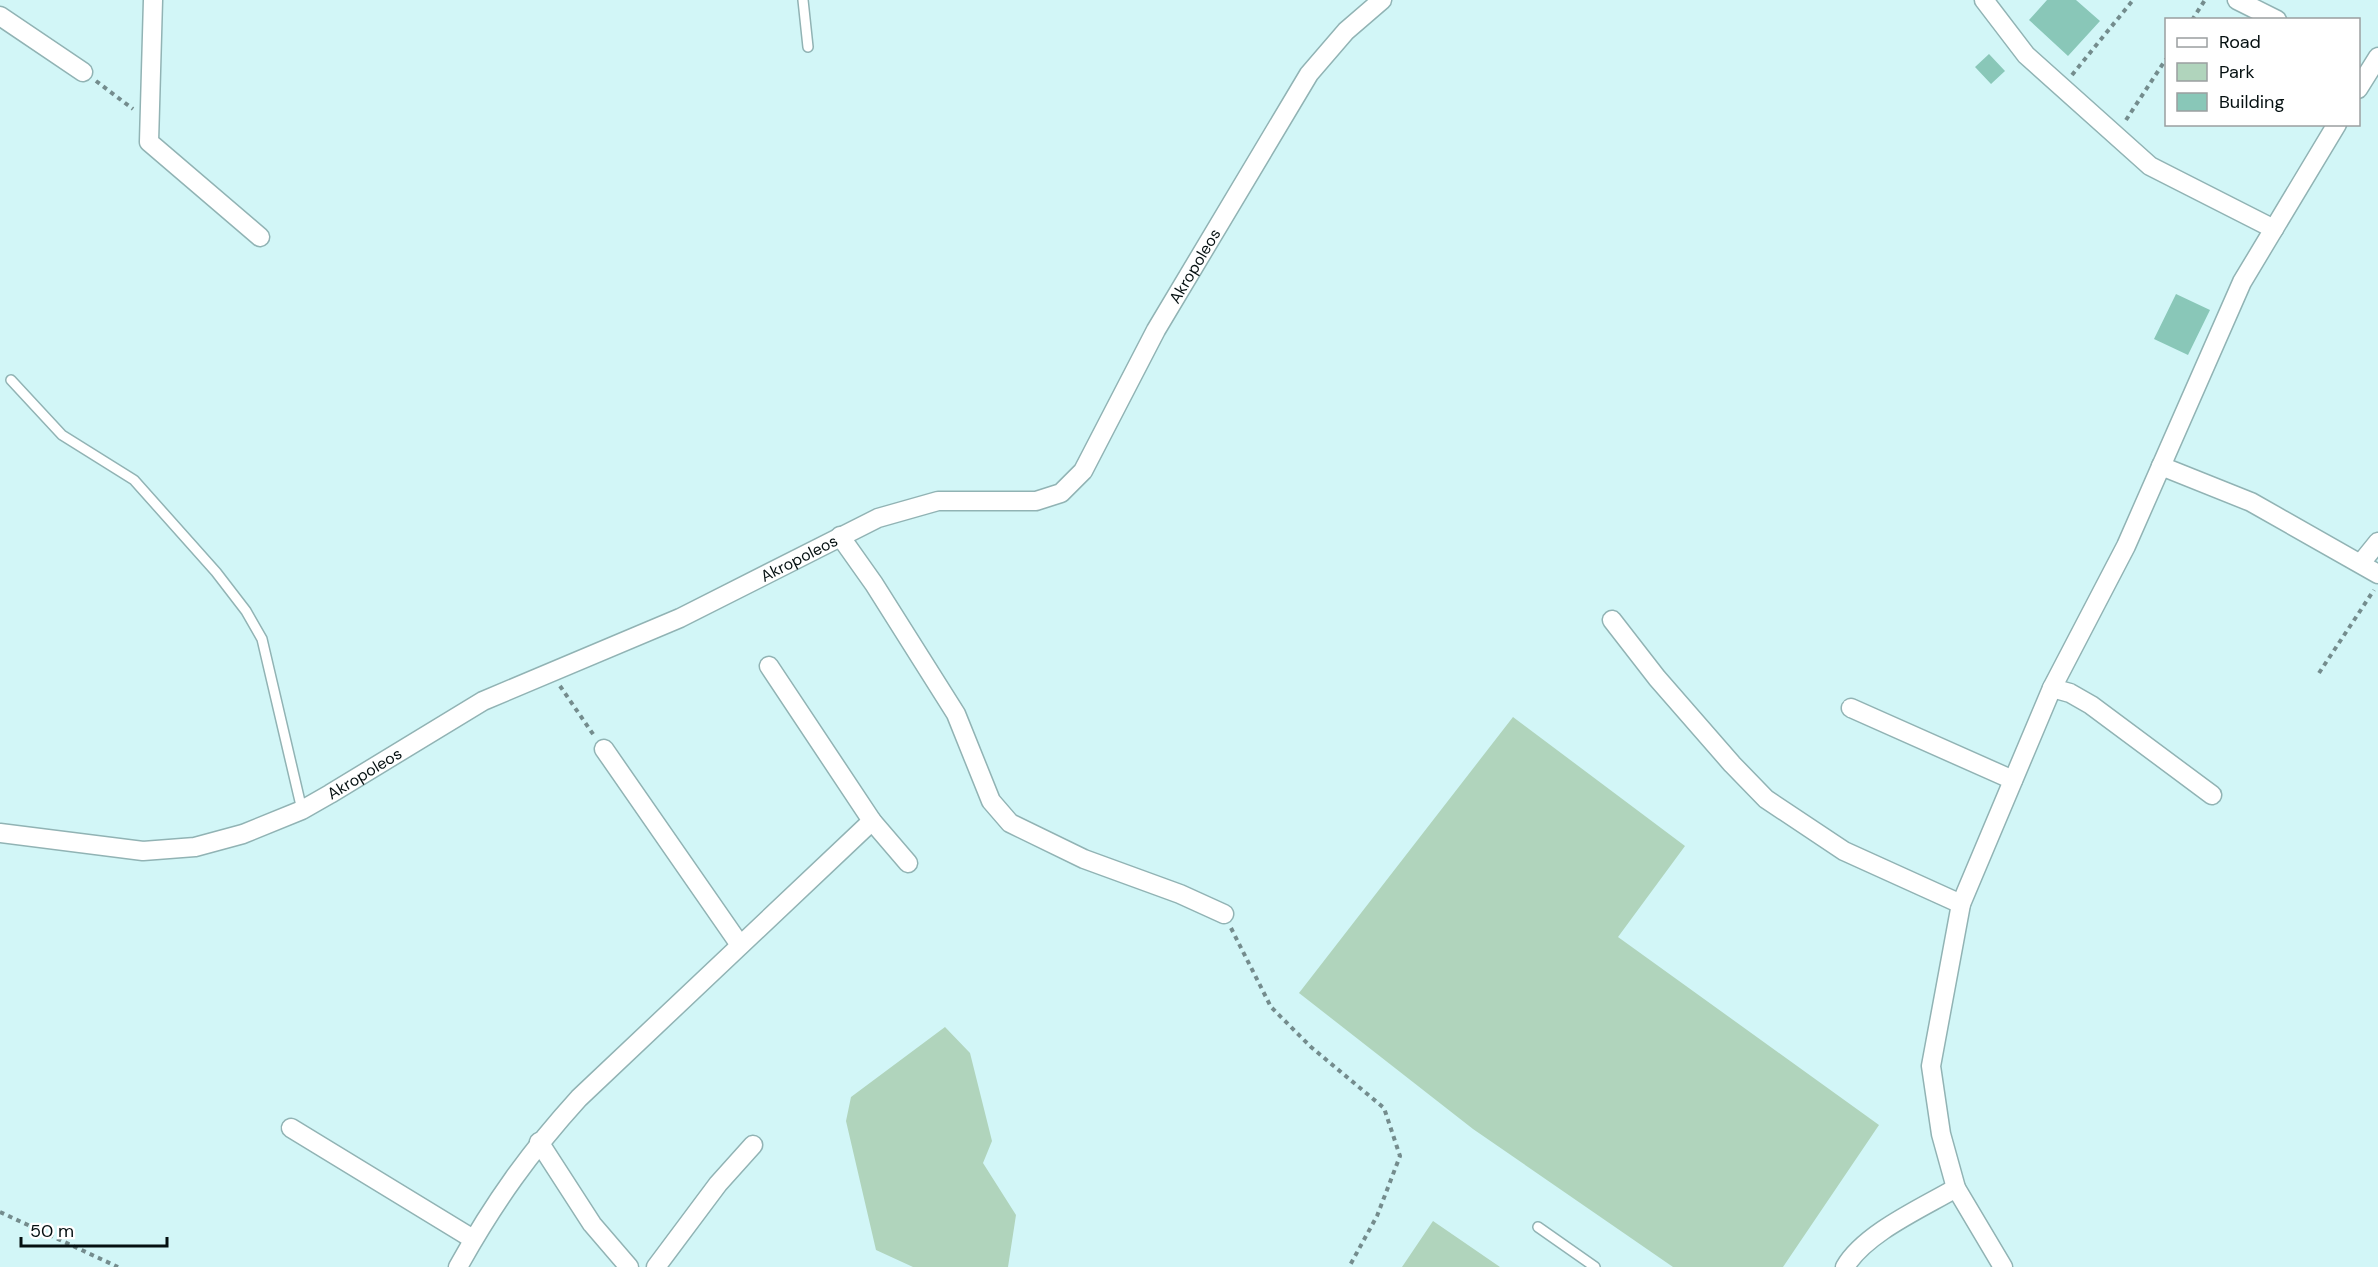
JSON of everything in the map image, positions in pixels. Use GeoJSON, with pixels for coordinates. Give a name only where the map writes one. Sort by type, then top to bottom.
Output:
{"type":"FeatureCollection","features":[{"type":"Feature","properties":{"kind":"street"},"geometry":{"type":"LineString","coordinates":[[153,0],[149,142],[260,237]]}},
{"type":"Feature","properties":{"kind":"street","name":"Akropoleos"},"geometry":{"type":"LineString","coordinates":[[0,833],[125,849],[173,850],[235,837],[302,810],[483,701],[680,618],[878,518],[938,501],[1036,501],[1051,498],[1073,483],[1083,471],[1156,330],[1288,106],[1328,50],[1382,0]]}},
{"type":"Feature","properties":{"kind":"street"},"geometry":{"type":"LineString","coordinates":[[1984,0],[2026,55],[2150,166],[2274,229]]}},
{"type":"Feature","properties":{"kind":"street"},"geometry":{"type":"LineString","coordinates":[[2237,0],[2273,18]]}},
{"type":"Feature","properties":{"kind":"street"},"geometry":{"type":"LineString","coordinates":[[0,16],[83,72]]}},
{"type":"Feature","properties":{"kind":"street"},"geometry":{"type":"LineString","coordinates":[[2360,84],[2370,58]]}},
{"type":"Feature","properties":{"kind":"street"},"geometry":{"type":"LineString","coordinates":[[2003,1267],[1956,1188],[1941,1134],[1931,1066],[1961,904],[2052,688],[2126,546],[2242,282],[2336,126]]}},
{"type":"Feature","properties":{"kind":"street"},"geometry":{"type":"LineString","coordinates":[[2161,466],[2251,502],[2378,574]]}},
{"type":"Feature","properties":{"kind":"street"},"geometry":{"type":"LineString","coordinates":[[840,536],[874,584],[956,714],[991,801],[1010,823],[1084,859],[1180,894],[1224,914]]}},
{"type":"Feature","properties":{"kind":"street"},"geometry":{"type":"LineString","coordinates":[[2361,563],[2378,542]]}},
{"type":"Feature","properties":{"kind":"street"},"geometry":{"type":"LineString","coordinates":[[1612,620],[1657,678],[1732,764],[1766,799],[1844,851],[1961,904]]}},
{"type":"Feature","properties":{"kind":"street"},"geometry":{"type":"LineString","coordinates":[[769,666],[872,821],[908,863]]}},
{"type":"Feature","properties":{"kind":"street"},"geometry":{"type":"LineString","coordinates":[[2052,688],[2070,693],[2091,705],[2212,795]]}},
{"type":"Feature","properties":{"kind":"street"},"geometry":{"type":"LineString","coordinates":[[1851,708],[2013,780]]}},
{"type":"Feature","properties":{"kind":"street"},"geometry":{"type":"LineString","coordinates":[[604,749],[740,945]]}},
{"type":"Feature","properties":{"kind":"street"},"geometry":{"type":"LineString","coordinates":[[458,1267],[506,1186],[539,1142],[579,1098],[872,821]]}},
{"type":"Feature","properties":{"kind":"street"},"geometry":{"type":"LineString","coordinates":[[291,1128],[473,1239]]}},
{"type":"Feature","properties":{"kind":"street"},"geometry":{"type":"LineString","coordinates":[[539,1142],[592,1224],[629,1267]]}},
{"type":"Feature","properties":{"kind":"street"},"geometry":{"type":"LineString","coordinates":[[656,1267],[718,1184],[753,1144]]}},
{"type":"Feature","properties":{"kind":"street"},"geometry":{"type":"LineString","coordinates":[[1845,1267],[1852,1255],[1885,1230],[1956,1188]]}},
{"type":"Feature","properties":{"kind":"lane"},"geometry":{"type":"LineString","coordinates":[[803,0],[808,47]]}},
{"type":"Feature","properties":{"kind":"lane"},"geometry":{"type":"LineString","coordinates":[[11,380],[62,435],[135,480],[216,572],[246,611],[262,639],[302,810]]}},
{"type":"Feature","properties":{"kind":"lane"},"geometry":{"type":"LineString","coordinates":[[1538,1227],[1595,1267]]}},
{"type":"Feature","properties":{"kind":"path"},"geometry":{"type":"LineString","coordinates":[[2062,87],[2133,0]]}},
{"type":"Feature","properties":{"kind":"path"},"geometry":{"type":"LineString","coordinates":[[2193,18],[2205,0]]}},
{"type":"Feature","properties":{"kind":"path"},"geometry":{"type":"LineString","coordinates":[[2116,136],[2165,60]]}},
{"type":"Feature","properties":{"kind":"path"},"geometry":{"type":"LineString","coordinates":[[83,72],[150,121]]}},
{"type":"Feature","properties":{"kind":"path"},"geometry":{"type":"LineString","coordinates":[[2319,673],[2378,584]]}},
{"type":"Feature","properties":{"kind":"path"},"geometry":{"type":"LineString","coordinates":[[550,672],[604,749]]}},
{"type":"Feature","properties":{"kind":"path"},"geometry":{"type":"LineString","coordinates":[[1224,914],[1270,1007],[1311,1047],[1384,1108],[1400,1156],[1377,1216],[1349,1267]]}},
{"type":"Feature","properties":{"kind":"path"},"geometry":{"type":"LineString","coordinates":[[0,1212],[118,1267]]}},
{"type":"Feature","properties":{"kind":"green space"},"geometry":{"type":"Polygon","coordinates":[[[1513,717],[1685,846],[1618,937],[1879,1125],[1783,1267],[1673,1267],[1473,1129],[1299,993],[1513,717]]]}},
{"type":"Feature","properties":{"kind":"green space"},"geometry":{"type":"Polygon","coordinates":[[[945,1027],[970,1053],[992,1141],[983,1163],[1016,1215],[1008,1267],[913,1267],[876,1250],[846,1121],[851,1097],[945,1027]]]}},
{"type":"Feature","properties":{"kind":"green space"},"geometry":{"type":"Polygon","coordinates":[[[1433,1221],[1500,1267],[1402,1267],[1433,1221]]]}},
{"type":"Feature","properties":{"kind":"building"},"geometry":{"type":"Polygon","coordinates":[[[2047,0],[2076,0],[2100,21],[2068,56],[2029,20],[2047,0]]]}},
{"type":"Feature","properties":{"kind":"building"},"geometry":{"type":"Polygon","coordinates":[[[1989,54],[2005,71],[1991,84],[1975,67],[1989,54]]]}},
{"type":"Feature","properties":{"kind":"building"},"geometry":{"type":"Polygon","coordinates":[[[2176,294],[2210,310],[2188,355],[2154,339],[2176,294]]]}}]}
